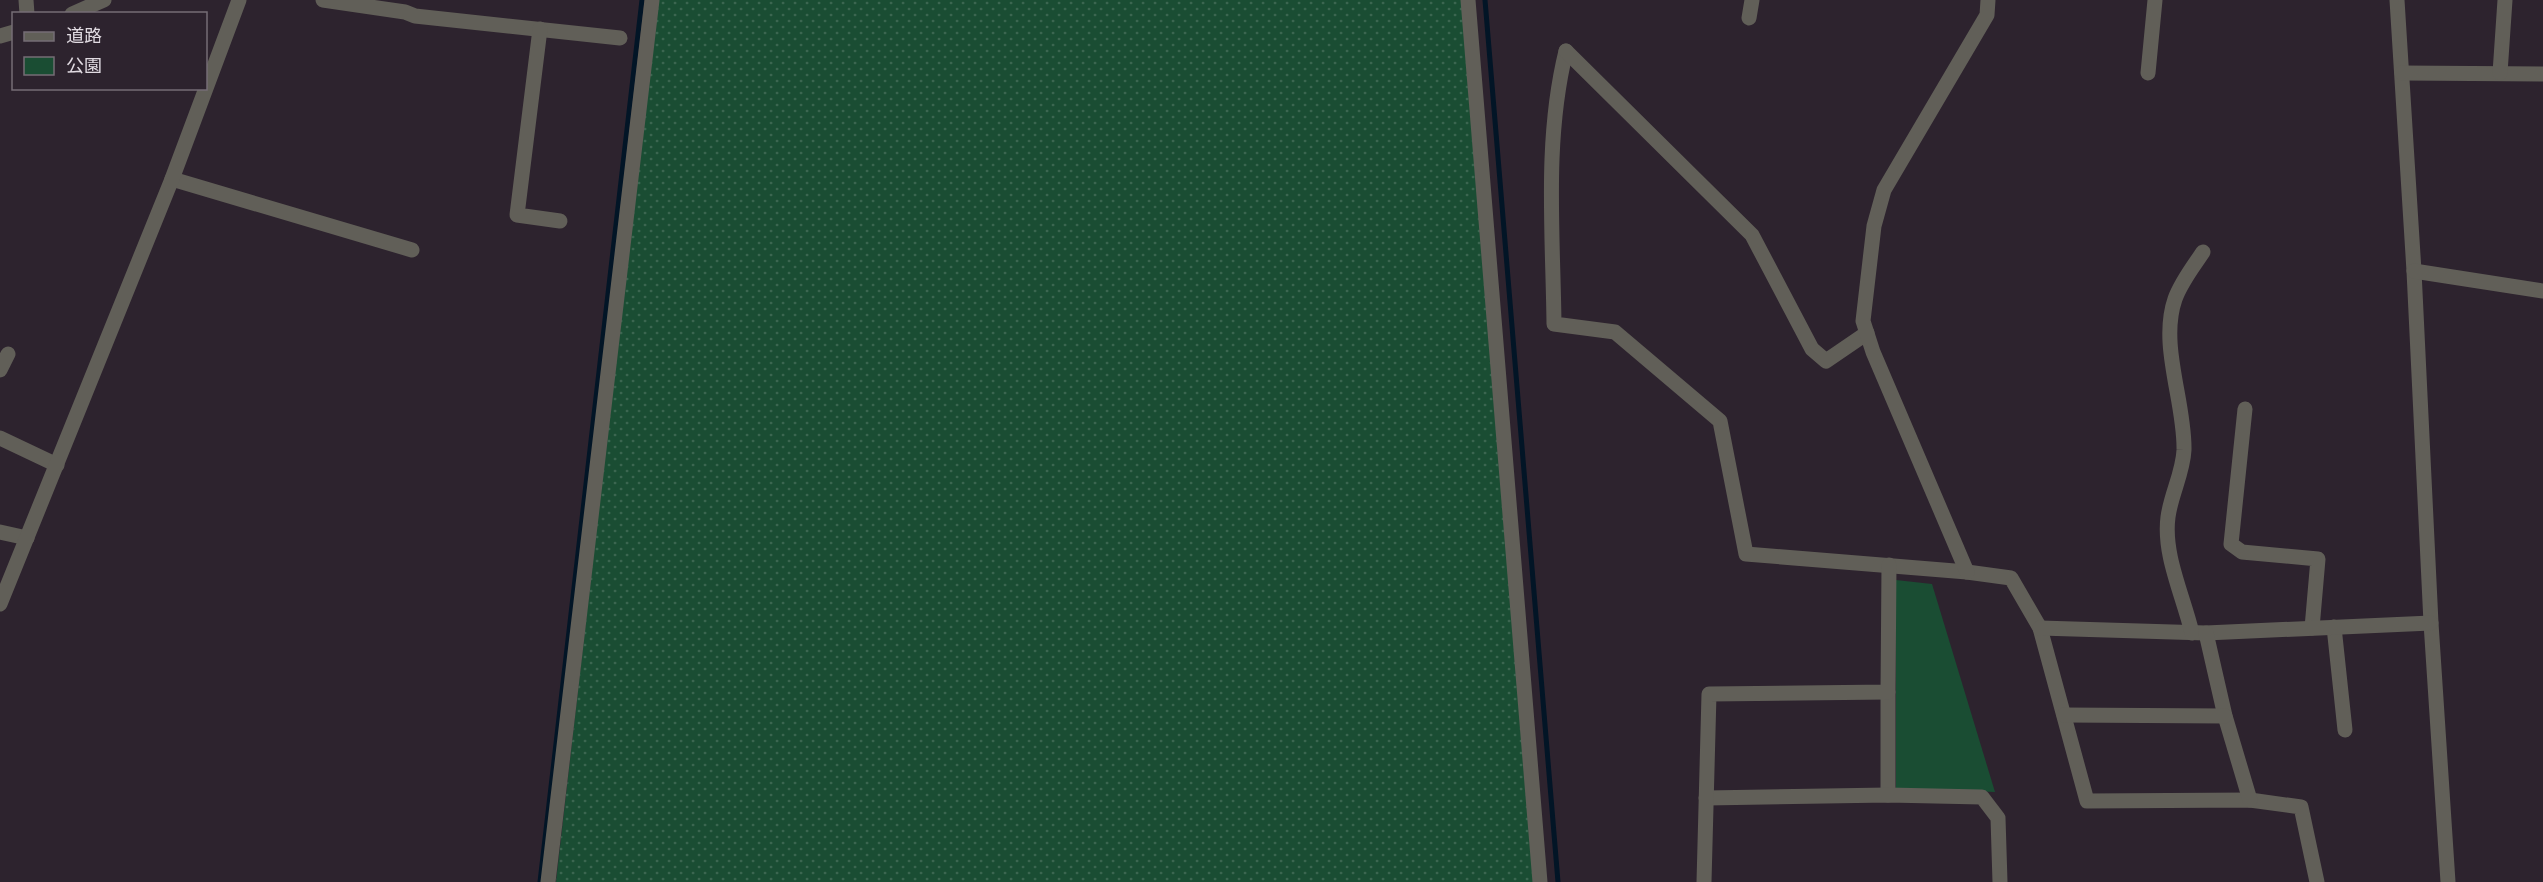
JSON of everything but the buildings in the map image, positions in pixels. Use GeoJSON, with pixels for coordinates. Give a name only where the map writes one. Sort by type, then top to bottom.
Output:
{"type":"FeatureCollection","features":[{"type":"Feature","properties":{"kind":"street"},"geometry":{"type":"LineString","coordinates":[[77,12],[104,0]]}},
{"type":"Feature","properties":{"kind":"street"},"geometry":{"type":"LineString","coordinates":[[207,85],[239,0]]}},
{"type":"Feature","properties":{"kind":"street"},"geometry":{"type":"LineString","coordinates":[[322,0],[405,12],[415,16],[620,38]]}},
{"type":"Feature","properties":{"kind":"street"},"geometry":{"type":"LineString","coordinates":[[548,882],[652,0]]}},
{"type":"Feature","properties":{"kind":"street"},"geometry":{"type":"LineString","coordinates":[[1468,0],[1540,882]]}},
{"type":"Feature","properties":{"kind":"street"},"geometry":{"type":"LineString","coordinates":[[1749,18],[1752,0]]}},
{"type":"Feature","properties":{"kind":"street"},"geometry":{"type":"LineString","coordinates":[[1967,572],[1873,352],[1863,321],[1874,226],[1884,190],[1987,15],[1988,0]]}},
{"type":"Feature","properties":{"kind":"street"},"geometry":{"type":"LineString","coordinates":[[2148,74],[2156,0]]}},
{"type":"Feature","properties":{"kind":"street"},"geometry":{"type":"LineString","coordinates":[[2397,0],[2414,271],[2431,623],[2448,882]]}},
{"type":"Feature","properties":{"kind":"street"},"geometry":{"type":"LineString","coordinates":[[2500,74],[2505,0]]}},
{"type":"Feature","properties":{"kind":"street"},"geometry":{"type":"LineString","coordinates":[[540,29],[517,215],[560,221]]}},
{"type":"Feature","properties":{"kind":"street"},"geometry":{"type":"LineString","coordinates":[[1867,333],[1826,361],[1812,349],[1752,236],[1566,51],[1557,88],[1552,134],[1554,324],[1615,332],[1720,421],[1746,554],[1967,572],[2011,578],[2040,628],[2087,801],[2250,800],[2301,807],[2317,882]]}},
{"type":"Feature","properties":{"kind":"street"},"geometry":{"type":"LineString","coordinates":[[2402,73],[2543,74]]}},
{"type":"Feature","properties":{"kind":"street"},"geometry":{"type":"LineString","coordinates":[[0,604],[172,179],[205,90]]}},
{"type":"Feature","properties":{"kind":"street"},"geometry":{"type":"LineString","coordinates":[[172,179],[412,250]]}},
{"type":"Feature","properties":{"kind":"street"},"geometry":{"type":"LineString","coordinates":[[2203,252],[2178,292],[2169,327],[2183,423],[2184,452],[2168,516],[2168,537],[2170,555],[2185,603],[2199,633],[2250,800]]}},
{"type":"Feature","properties":{"kind":"street"},"geometry":{"type":"LineString","coordinates":[[2414,271],[2543,291]]}},
{"type":"Feature","properties":{"kind":"street"},"geometry":{"type":"LineString","coordinates":[[0,370],[8,354]]}},
{"type":"Feature","properties":{"kind":"street"},"geometry":{"type":"LineString","coordinates":[[2245,409],[2231,544],[2242,552],[2318,560],[2312,628]]}},
{"type":"Feature","properties":{"kind":"street"},"geometry":{"type":"LineString","coordinates":[[0,438],[57,465]]}},
{"type":"Feature","properties":{"kind":"street"},"geometry":{"type":"LineString","coordinates":[[0,532],[27,538]]}},
{"type":"Feature","properties":{"kind":"street"},"geometry":{"type":"LineString","coordinates":[[1888,565],[1888,795]]}},
{"type":"Feature","properties":{"kind":"street"},"geometry":{"type":"LineString","coordinates":[[2040,628],[2199,633],[2431,623]]}},
{"type":"Feature","properties":{"kind":"street"},"geometry":{"type":"LineString","coordinates":[[2334,627],[2345,730]]}},
{"type":"Feature","properties":{"kind":"street"},"geometry":{"type":"LineString","coordinates":[[1704,882],[1709,694],[1888,692]]}},
{"type":"Feature","properties":{"kind":"street"},"geometry":{"type":"LineString","coordinates":[[2064,715],[2225,716]]}},
{"type":"Feature","properties":{"kind":"street"},"geometry":{"type":"LineString","coordinates":[[1706,798],[1888,795],[1982,797],[1998,818],[2000,882]]}},
{"type":"Feature","properties":{"kind":"green space"},"geometry":{"type":"Polygon","coordinates":[[[657,0],[1463,0],[1535,882],[556,882],[657,0]]]}},
{"type":"Feature","properties":{"kind":"green space"},"geometry":{"type":"Polygon","coordinates":[[[1896,580],[1932,584],[1995,792],[1896,788],[1896,580]]]}},
{"type":"Feature","properties":{"kind":"waterway"},"geometry":{"type":"LineString","coordinates":[[540,882],[642,0]]}},
{"type":"Feature","properties":{"kind":"waterway"},"geometry":{"type":"LineString","coordinates":[[1485,0],[1558,882]]}}]}
